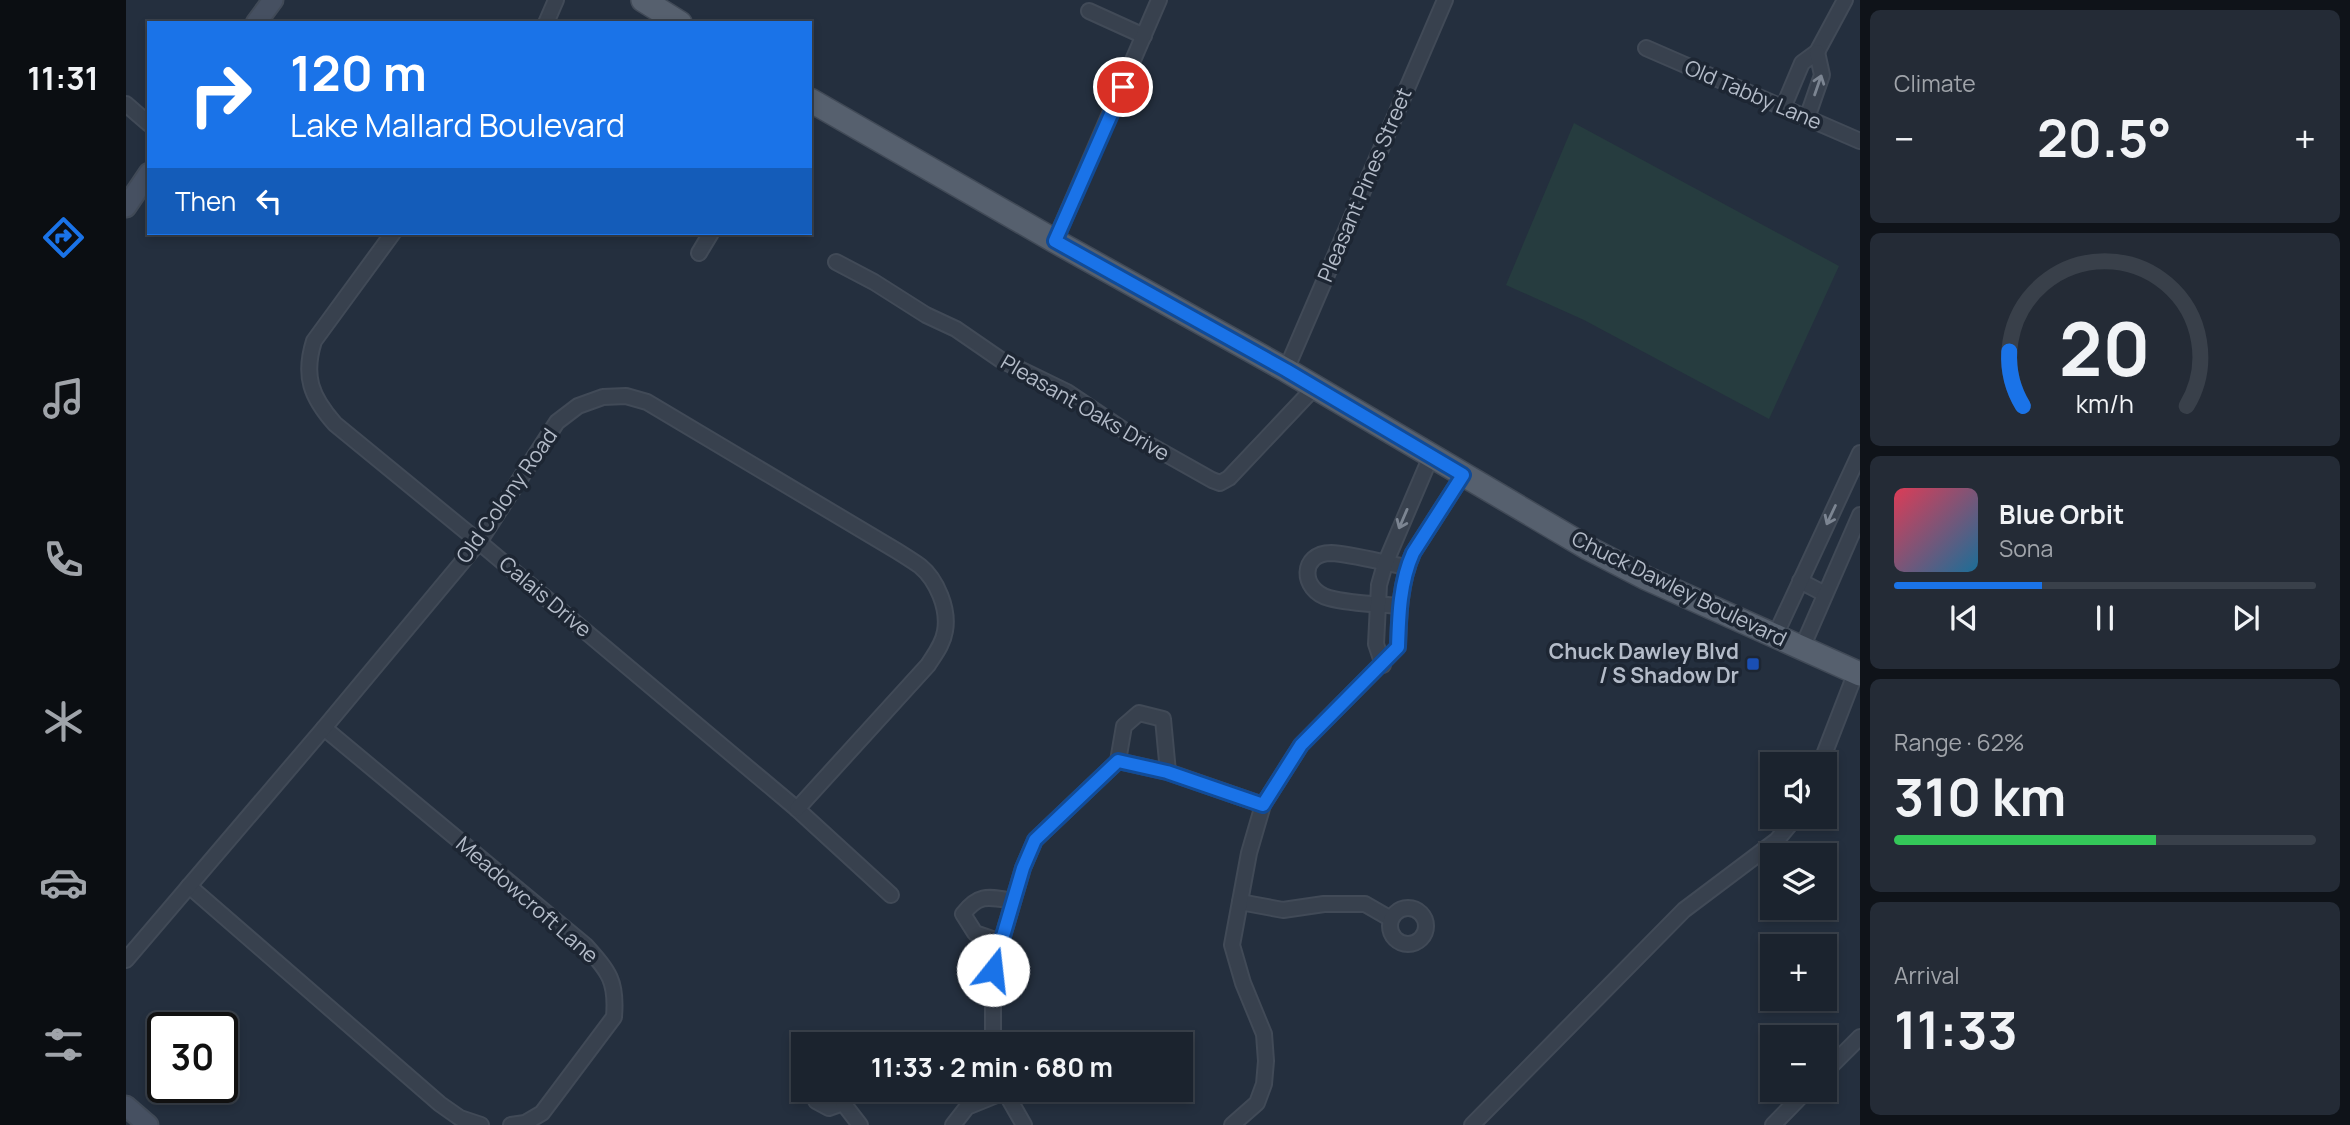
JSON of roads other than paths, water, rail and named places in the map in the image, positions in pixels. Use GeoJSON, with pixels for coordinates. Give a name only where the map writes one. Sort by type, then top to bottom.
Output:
{"type":"FeatureCollection","features":[{"type":"Feature","properties":{"kind":"main road"},"geometry":{"type":"LineString","coordinates":[[643,0],[677,21]]}},
{"type":"Feature","properties":{"kind":"main road","name":"Chuck Dawley Boulevard"},"geometry":{"type":"LineString","coordinates":[[812,101],[1286,370],[1619,564],[1858,673]]}},
{"type":"Feature","properties":{"kind":"street"},"geometry":{"type":"LineString","coordinates":[[257,21],[272,0]]}},
{"type":"Feature","properties":{"kind":"street"},"geometry":{"type":"LineString","coordinates":[[547,21],[556,0]]}},
{"type":"Feature","properties":{"kind":"street"},"geometry":{"type":"LineString","coordinates":[[1055,241],[1159,0]]}},
{"type":"Feature","properties":{"kind":"street","name":"Pleasant Pines Street"},"geometry":{"type":"LineString","coordinates":[[1286,370],[1445,0]]}},
{"type":"Feature","properties":{"kind":"street"},"geometry":{"type":"LineString","coordinates":[[1783,108],[1802,63],[1818,52],[1845,0]]}},
{"type":"Feature","properties":{"kind":"street"},"geometry":{"type":"LineString","coordinates":[[1089,11],[1144,36]]}},
{"type":"Feature","properties":{"kind":"street","name":"Old Tabby Lane"},"geometry":{"type":"LineString","coordinates":[[1646,48],[1860,141]]}},
{"type":"Feature","properties":{"kind":"street"},"geometry":{"type":"LineString","coordinates":[[1807,118],[1822,75],[1818,52]]}},
{"type":"Feature","properties":{"kind":"street"},"geometry":{"type":"LineString","coordinates":[[126,104],[147,122]]}},
{"type":"Feature","properties":{"kind":"street"},"geometry":{"type":"LineString","coordinates":[[126,207],[147,176]]}},
{"type":"Feature","properties":{"kind":"street","name":"Calais Drive"},"geometry":{"type":"LineString","coordinates":[[392,235],[314,341],[308,361],[310,382],[318,404],[335,424],[797,809],[891,894]]}},
{"type":"Feature","properties":{"kind":"street"},"geometry":{"type":"LineString","coordinates":[[699,253],[709,235]]}},
{"type":"Feature","properties":{"kind":"street","name":"Pleasant Oaks Drive"},"geometry":{"type":"LineString","coordinates":[[836,262],[926,315],[956,329],[1001,360],[1067,392],[1125,431],[1212,480],[1220,482],[1229,478],[1315,387]]}},
{"type":"Feature","properties":{"kind":"street","name":"Old Colony Road"},"geometry":{"type":"LineString","coordinates":[[126,960],[479,542],[557,422],[578,406],[603,397],[626,396],[647,402],[921,567],[936,584],[946,629],[939,649],[928,665],[797,809]]}},
{"type":"Feature","properties":{"kind":"street"},"geometry":{"type":"LineString","coordinates":[[1775,636],[1860,453]]}},
{"type":"Feature","properties":{"kind":"street"},"geometry":{"type":"LineString","coordinates":[[1382,665],[1376,644],[1379,585],[1385,564],[1431,456]]}},
{"type":"Feature","properties":{"kind":"street"},"geometry":{"type":"LineString","coordinates":[[1232,1125],[1257,1103],[1264,1084],[1264,1034],[1243,983],[1233,944],[1249,853],[1263,805],[1301,745],[1398,647],[1400,606],[1407,566],[1463,475]]}},
{"type":"Feature","properties":{"kind":"street"},"geometry":{"type":"LineString","coordinates":[[1802,648],[1860,515]]}},
{"type":"Feature","properties":{"kind":"street"},"geometry":{"type":"LineString","coordinates":[[1400,606],[1329,598],[1316,593],[1308,583],[1307,571],[1310,563],[1318,556],[1331,553],[1407,566]]}},
{"type":"Feature","properties":{"kind":"street"},"geometry":{"type":"LineString","coordinates":[[1800,581],[1825,594]]}},
{"type":"Feature","properties":{"kind":"street"},"geometry":{"type":"LineString","coordinates":[[1825,752],[1858,673]]}},
{"type":"Feature","properties":{"kind":"street"},"geometry":{"type":"LineString","coordinates":[[993,1032],[993,970],[1023,868],[1035,840],[1118,761],[1124,726],[1139,713],[1163,719],[1167,772]]}},
{"type":"Feature","properties":{"kind":"street","name":"Meadowcroft Lane"},"geometry":{"type":"LineString","coordinates":[[324,728],[586,946],[611,978],[615,998],[614,1017],[542,1112],[525,1123],[511,1125]]}},
{"type":"Feature","properties":{"kind":"street"},"geometry":{"type":"LineString","coordinates":[[1118,761],[1167,772],[1263,805]]}},
{"type":"Feature","properties":{"kind":"street"},"geometry":{"type":"LineString","coordinates":[[1472,1125],[1684,910],[1777,840],[1786,829]]}},
{"type":"Feature","properties":{"kind":"street"},"geometry":{"type":"LineString","coordinates":[[189,886],[440,1104],[460,1118],[481,1125]]}},
{"type":"Feature","properties":{"kind":"street"},"geometry":{"type":"LineString","coordinates":[[1001,942],[975,933],[963,914],[973,901],[988,897],[1013,901]]}},
{"type":"Feature","properties":{"kind":"street"},"geometry":{"type":"LineString","coordinates":[[1240,902],[1283,910],[1324,904],[1365,904],[1391,919]]}},
{"type":"Feature","properties":{"kind":"street"},"geometry":{"type":"LineString","coordinates":[[1837,1061],[1859,1042]]}},
{"type":"Feature","properties":{"kind":"street"},"geometry":{"type":"LineString","coordinates":[[817,1102],[829,1108],[838,1102]]}},
{"type":"Feature","properties":{"kind":"street"},"geometry":{"type":"LineString","coordinates":[[849,1102],[860,1125]]}},
{"type":"Feature","properties":{"kind":"street"},"geometry":{"type":"LineString","coordinates":[[953,1125],[967,1107],[979,1102]]}},
{"type":"Feature","properties":{"kind":"street"},"geometry":{"type":"LineString","coordinates":[[1010,1102],[1024,1125]]}},
{"type":"Feature","properties":{"kind":"street"},"geometry":{"type":"LineString","coordinates":[[1773,1125],[1795,1102]]}},
{"type":"Feature","properties":{"kind":"street"},"geometry":{"type":"LineString","coordinates":[[126,1106],[148,1125]]}},
{"type":"Feature","properties":{"kind":"place","name":"Chuck Dawley Blvd / S Shadow Dr"},"geometry":{"type":"Point","coordinates":[1753,664]}}]}
